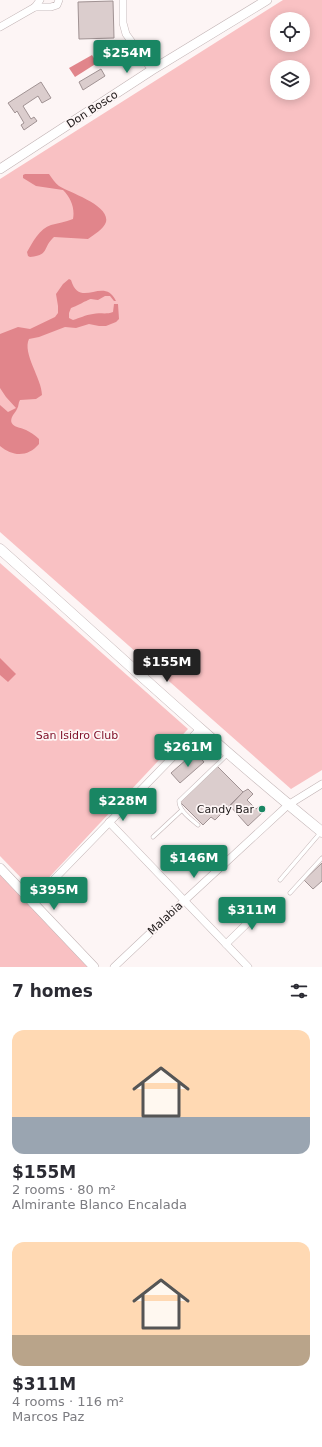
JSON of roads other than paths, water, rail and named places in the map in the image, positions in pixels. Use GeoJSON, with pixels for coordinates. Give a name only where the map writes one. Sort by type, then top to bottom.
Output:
{"type":"FeatureCollection","features":[{"type":"Feature","properties":{"kind":"main road"},"geometry":{"type":"LineString","coordinates":[[0,549],[228,753],[288,805],[322,831]]}},
{"type":"Feature","properties":{"kind":"street"},"geometry":{"type":"LineString","coordinates":[[0,27],[35,7],[40,0]]}},
{"type":"Feature","properties":{"kind":"street"},"geometry":{"type":"LineString","coordinates":[[35,7],[51,7],[57,5],[59,0]]}},
{"type":"Feature","properties":{"kind":"street"},"geometry":{"type":"LineString","coordinates":[[123,0],[123,23],[126,34],[152,70]]}},
{"type":"Feature","properties":{"kind":"street","name":"Don Bosco"},"geometry":{"type":"LineString","coordinates":[[0,169],[152,70],[267,0]]}},
{"type":"Feature","properties":{"kind":"street"},"geometry":{"type":"LineString","coordinates":[[32,902],[201,728]]}},
{"type":"Feature","properties":{"kind":"street","name":"Malabia"},"geometry":{"type":"LineString","coordinates":[[114,967],[288,805],[322,784]]}},
{"type":"Feature","properties":{"kind":"street"},"geometry":{"type":"LineString","coordinates":[[109,822],[248,967]]}},
{"type":"Feature","properties":{"kind":"street"},"geometry":{"type":"LineString","coordinates":[[0,868],[94,967]]}},
{"type":"Feature","properties":{"kind":"street"},"geometry":{"type":"LineString","coordinates":[[226,944],[266,906]]}},
{"type":"Feature","properties":{"kind":"lane"},"geometry":{"type":"LineString","coordinates":[[198,825],[182,810],[179,805],[179,801],[228,753]]}},
{"type":"Feature","properties":{"kind":"lane"},"geometry":{"type":"LineString","coordinates":[[153,837],[182,810]]}},
{"type":"Feature","properties":{"kind":"lane"},"geometry":{"type":"LineString","coordinates":[[280,880],[322,831]]}},
{"type":"Feature","properties":{"kind":"lane"},"geometry":{"type":"LineString","coordinates":[[290,893],[322,858]]}},
{"type":"Feature","properties":{"kind":"place","name":"Candy Bar"},"geometry":{"type":"Point","coordinates":[262,809]}},
{"type":"Feature","properties":{"kind":"park label","name":"San Isidro Club"},"geometry":{"type":"Point","coordinates":[77,735]}}]}
